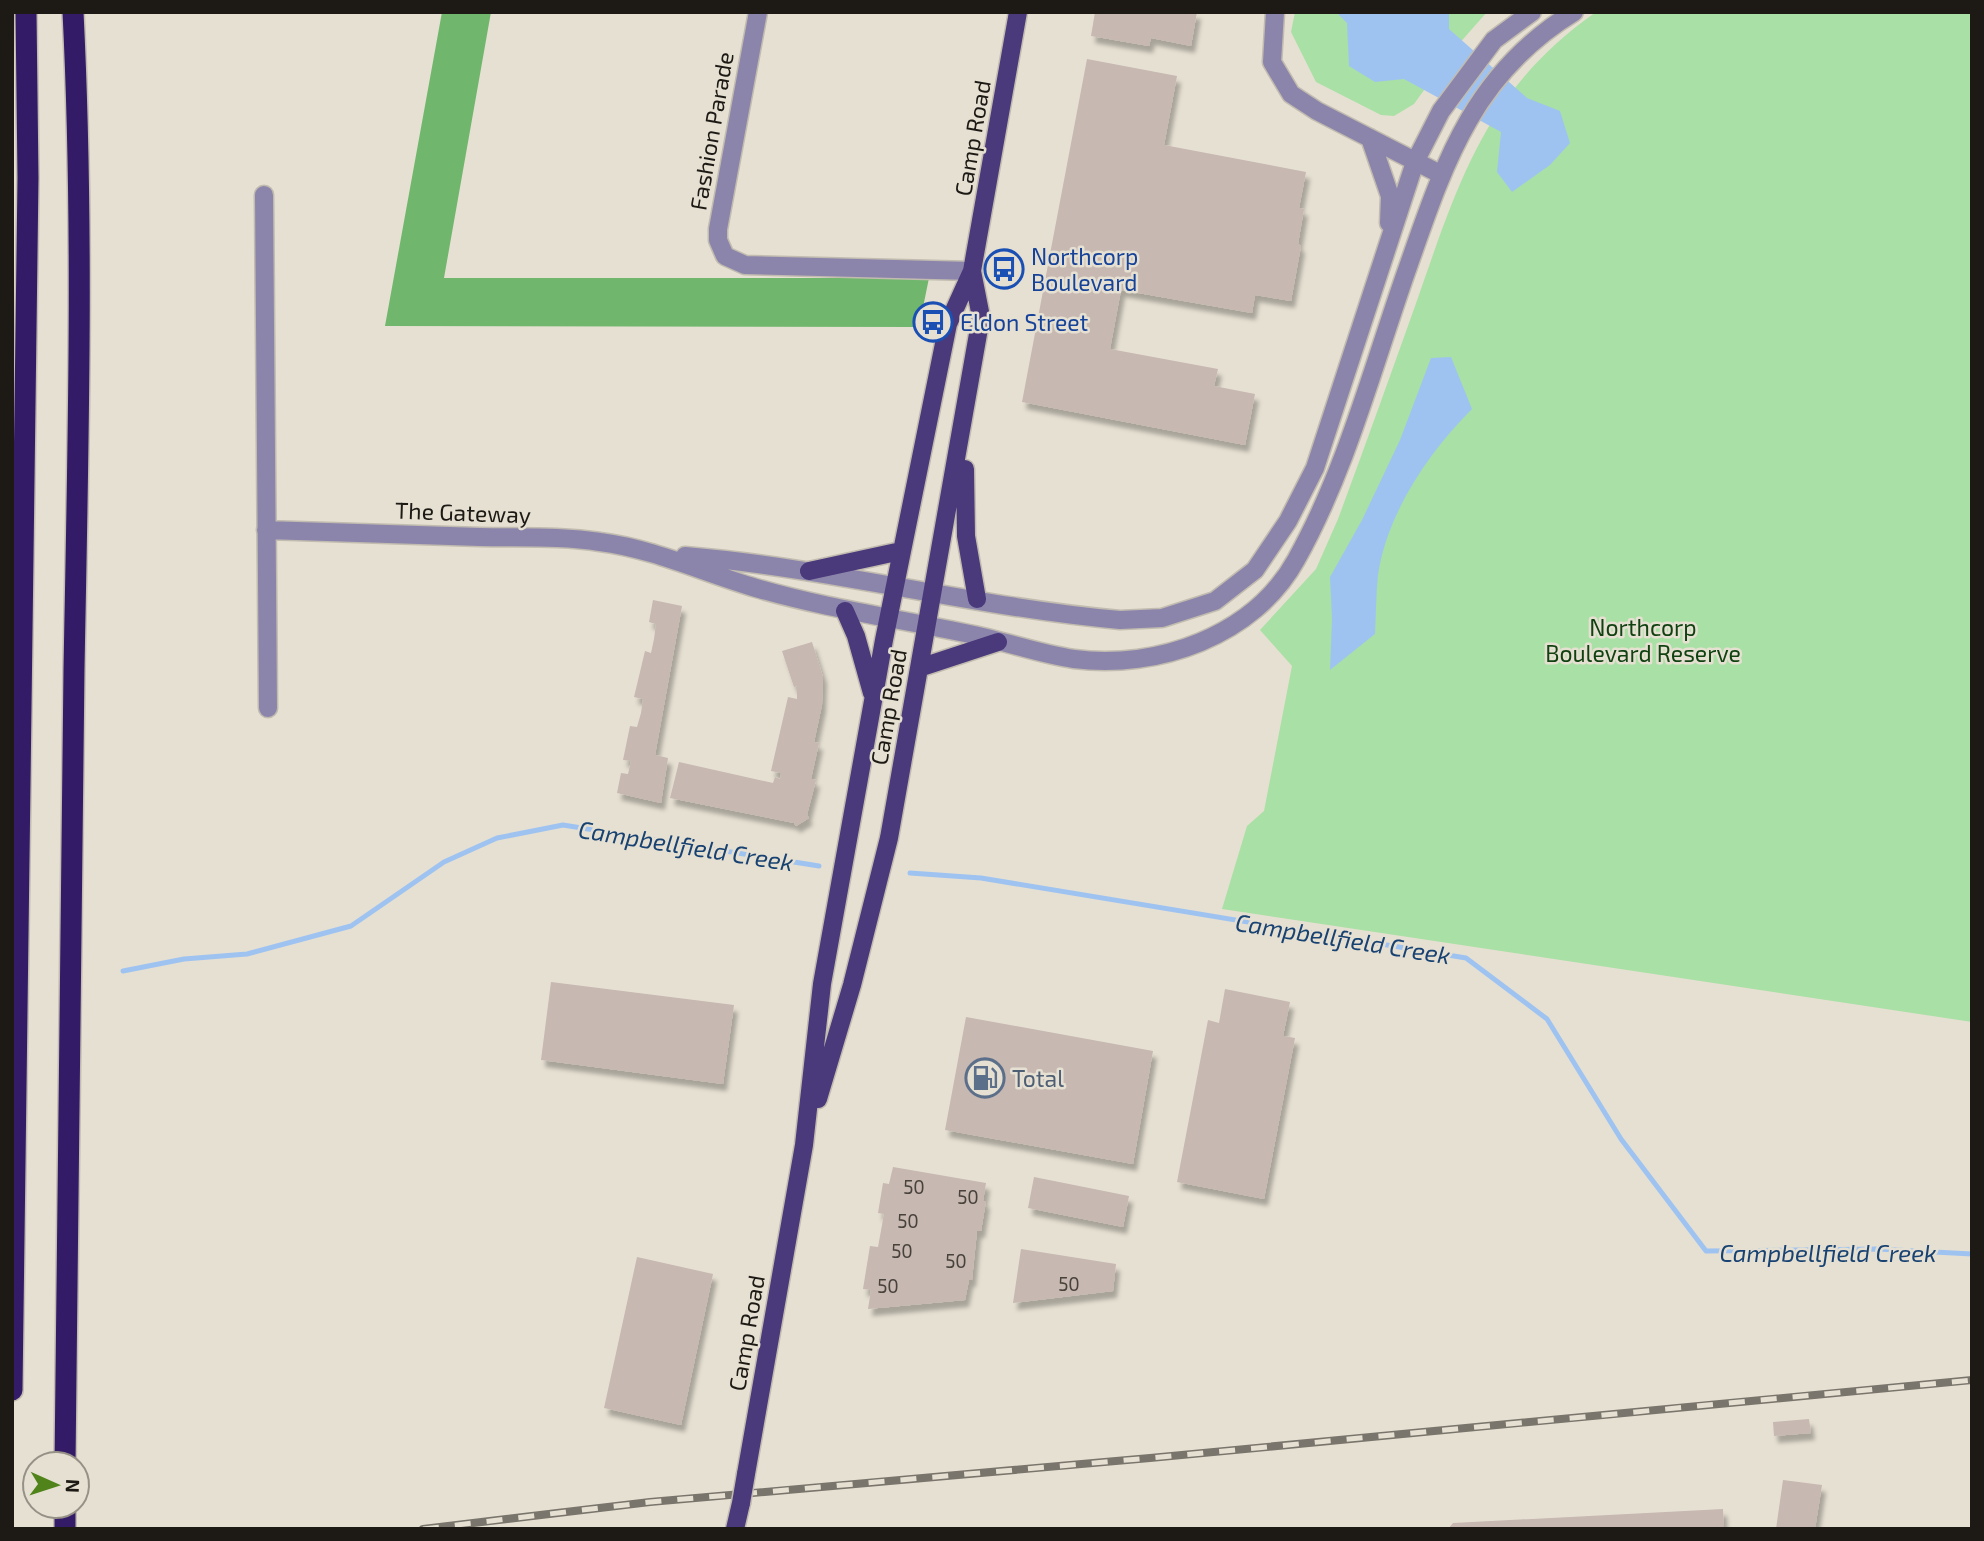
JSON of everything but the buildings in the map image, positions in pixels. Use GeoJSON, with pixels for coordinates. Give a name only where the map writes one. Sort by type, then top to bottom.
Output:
{"type":"FeatureCollection","features":[{"type":"Feature","properties":{"kind":"highway"},"geometry":{"type":"LineString","coordinates":[[12,1390],[28,178],[26,12]]}},
{"type":"Feature","properties":{"kind":"highway"},"geometry":{"type":"LineString","coordinates":[[65,1450],[66,1126],[79,340],[79,130],[73,12]]}},
{"type":"Feature","properties":{"kind":"main road","name":"Camp Road"},"geometry":{"type":"LineString","coordinates":[[735,1529],[804,1145],[822,984],[873,697],[948,324],[972,271],[1018,12]]}},
{"type":"Feature","properties":{"kind":"main road","name":"Camp Road"},"geometry":{"type":"LineString","coordinates":[[804,1145],[852,985],[879,883],[964,427],[981,317],[972,271]]}},
{"type":"Feature","properties":{"kind":"main road"},"geometry":{"type":"LineString","coordinates":[[964,427],[966,536],[977,599]]}},
{"type":"Feature","properties":{"kind":"main road"},"geometry":{"type":"LineString","coordinates":[[809,571],[901,551]]}},
{"type":"Feature","properties":{"kind":"main road"},"geometry":{"type":"LineString","coordinates":[[845,611],[856,636],[873,697]]}},
{"type":"Feature","properties":{"kind":"main road"},"geometry":{"type":"LineString","coordinates":[[919,667],[998,642]]}},
{"type":"Feature","properties":{"kind":"street","name":"Fashion Parade"},"geometry":{"type":"LineString","coordinates":[[758,12],[718,229],[718,240],[725,256],[745,265],[972,271]]}},
{"type":"Feature","properties":{"kind":"street"},"geometry":{"type":"LineString","coordinates":[[1275,12],[1272,62],[1291,94],[1317,111],[1440,174]]}},
{"type":"Feature","properties":{"kind":"street"},"geometry":{"type":"LineString","coordinates":[[894,586],[1086,617],[1162,618],[1215,601],[1255,570],[1288,521],[1315,468],[1415,162],[1441,111],[1494,40],[1532,12]]}},
{"type":"Feature","properties":{"kind":"street"},"geometry":{"type":"LineString","coordinates":[[888,618],[1075,659],[1160,656],[1210,639],[1264,601],[1286,578],[1324,504],[1440,174],[1462,128],[1509,65],[1574,12]]}},
{"type":"Feature","properties":{"kind":"street"},"geometry":{"type":"LineString","coordinates":[[1370,138],[1390,195],[1388,248]]}},
{"type":"Feature","properties":{"kind":"street"},"geometry":{"type":"LineString","coordinates":[[264,195],[268,708]]}},
{"type":"Feature","properties":{"kind":"street","name":"The Gateway"},"geometry":{"type":"LineString","coordinates":[[266,530],[582,540],[657,554],[758,562],[894,586]]}},
{"type":"Feature","properties":{"kind":"street","name":"The Gateway"},"geometry":{"type":"LineString","coordinates":[[657,554],[759,589],[845,611],[888,618]]}},
{"type":"Feature","properties":{"kind":"green space"},"geometry":{"type":"Polygon","coordinates":[[[442,12],[491,12],[444,278],[929,278],[919,327],[385,326],[442,12]]]}},
{"type":"Feature","properties":{"kind":"green space"},"geometry":{"type":"Polygon","coordinates":[[[1295,12],[1487,12],[1450,54],[1414,104],[1394,116],[1381,115],[1316,82],[1291,32],[1295,12]]]}},
{"type":"Feature","properties":{"kind":"green space","name":"Northcorp Boulevard Reserve"},"geometry":{"type":"Polygon","coordinates":[[[1596,12],[1972,12],[1972,1022],[1222,909],[1247,826],[1264,811],[1292,666],[1260,630],[1316,569],[1338,519],[1445,222],[1479,144],[1526,74],[1558,42],[1596,12]]]}},
{"type":"Feature","properties":{"kind":"water"},"geometry":{"type":"Polygon","coordinates":[[[1336,12],[1449,12],[1449,29],[1527,98],[1560,111],[1570,143],[1550,165],[1512,192],[1497,172],[1501,132],[1404,79],[1375,82],[1349,66],[1347,23],[1336,12]]]}},
{"type":"Feature","properties":{"kind":"water"},"geometry":{"type":"Polygon","coordinates":[[[1451,357],[1472,409],[1426,464],[1390,529],[1378,575],[1375,634],[1330,670],[1330,577],[1362,520],[1400,440],[1431,358],[1451,357]]]}},
{"type":"Feature","properties":{"kind":"waterway","name":"Campbellfield Creek"},"geometry":{"type":"LineString","coordinates":[[123,971],[184,959],[247,954],[351,926],[444,862],[497,838],[563,825],[819,866]]}},
{"type":"Feature","properties":{"kind":"waterway","name":"Campbellfield Creek"},"geometry":{"type":"LineString","coordinates":[[910,873],[981,878],[1466,958],[1547,1019],[1621,1139],[1706,1251],[1877,1249],[1972,1254]]}},
{"type":"Feature","properties":{"kind":"railway"},"geometry":{"type":"LineString","coordinates":[[423,1529],[650,1502],[1150,1458],[1972,1380]]}},
{"type":"Feature","properties":{"kind":"place","name":"Northcorp Boulevard"},"geometry":{"type":"Point","coordinates":[1004,269]}},
{"type":"Feature","properties":{"kind":"place","name":"Eldon Street"},"geometry":{"type":"Point","coordinates":[933,322]}},
{"type":"Feature","properties":{"kind":"place","name":"Total"},"geometry":{"type":"Point","coordinates":[985,1078]}}]}
